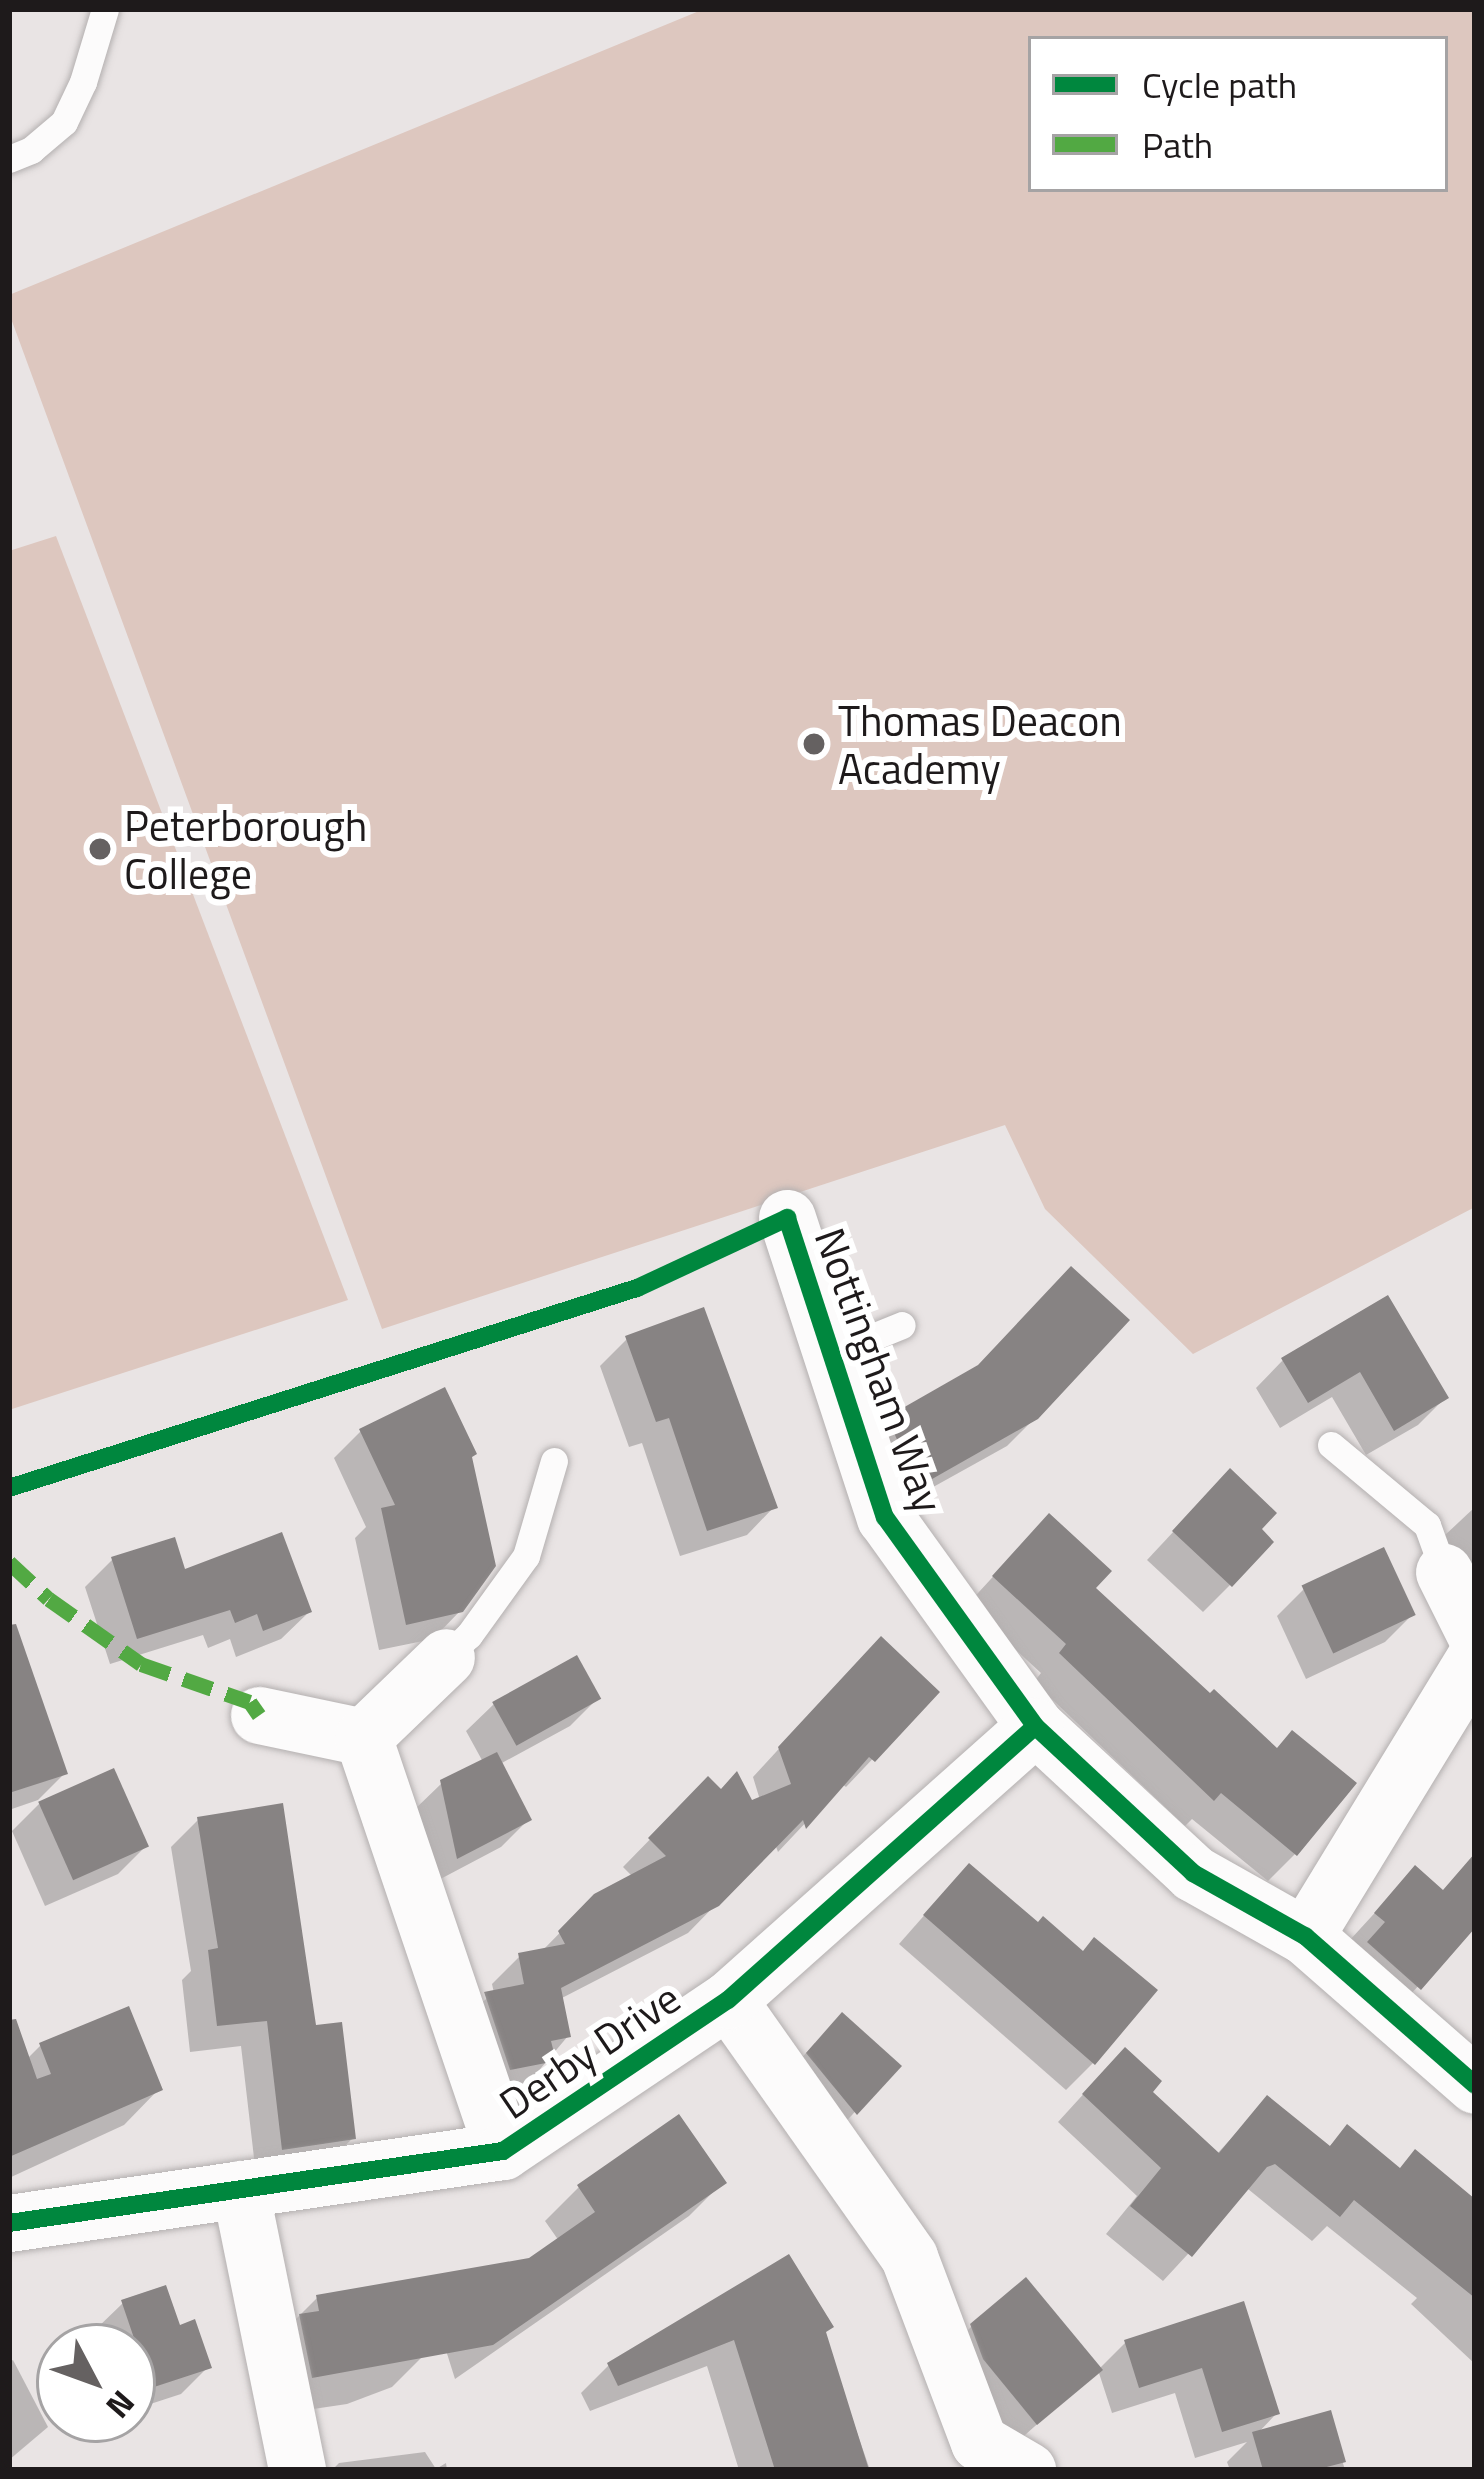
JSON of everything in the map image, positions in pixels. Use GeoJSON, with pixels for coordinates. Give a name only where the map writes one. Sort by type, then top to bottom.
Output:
{"type":"FeatureCollection","features":[{"type":"Feature","properties":{"kind":"street","name":"Nottingham Way"},"geometry":{"type":"LineString","coordinates":[[787,1218],[885,1517],[1035,1726],[1193,1873],[1305,1936],[1475,2085]]}},
{"type":"Feature","properties":{"kind":"street"},"geometry":{"type":"LineString","coordinates":[[1444,1571],[1475,1634]]}},
{"type":"Feature","properties":{"kind":"street"},"geometry":{"type":"LineString","coordinates":[[259,1715],[364,1737],[446,1658]]}},
{"type":"Feature","properties":{"kind":"street"},"geometry":{"type":"LineString","coordinates":[[1305,1936],[1475,1658]]}},
{"type":"Feature","properties":{"kind":"street","name":"Derby Drive"},"geometry":{"type":"LineString","coordinates":[[9,2223],[503,2150],[728,2000],[1035,1726]]}},
{"type":"Feature","properties":{"kind":"street","name":"Derby Drive"},"geometry":{"type":"LineString","coordinates":[[364,1737],[503,2150]]}},
{"type":"Feature","properties":{"kind":"street","name":"Derby Drive"},"geometry":{"type":"LineString","coordinates":[[728,2000],[909,2257],[979,2442],[1027,2470]]}},
{"type":"Feature","properties":{"kind":"street"},"geometry":{"type":"LineString","coordinates":[[239,2189],[297,2470]]}},
{"type":"Feature","properties":{"kind":"lane"},"geometry":{"type":"LineString","coordinates":[[9,158],[31,151],[64,122],[83,82],[105,9]]}},
{"type":"Feature","properties":{"kind":"lane"},"geometry":{"type":"LineString","coordinates":[[833,1353],[902,1324]]}},
{"type":"Feature","properties":{"kind":"lane"},"geometry":{"type":"LineString","coordinates":[[1331,1445],[1427,1525],[1444,1571]]}},
{"type":"Feature","properties":{"kind":"lane"},"geometry":{"type":"LineString","coordinates":[[446,1658],[469,1635],[526,1556],[554,1461]]}},
{"type":"Feature","properties":{"kind":"shaded area","name":"Thomas Deacon Academy"},"geometry":{"type":"Polygon","coordinates":[[[704,9],[1475,9],[1475,1207],[1193,1354],[1045,1209],[1005,1125],[382,1329],[9,313],[9,295],[704,9]]]}},
{"type":"Feature","properties":{"kind":"shaded area","name":"Peterborough College"},"geometry":{"type":"Polygon","coordinates":[[[56,536],[348,1300],[9,1410],[9,551],[56,536]]]}},
{"type":"Feature","properties":{"kind":"building"},"geometry":{"type":"Polygon","coordinates":[[[1071,1266],[1130,1320],[1038,1419],[918,1487],[887,1417],[978,1365],[1071,1266]]]}},
{"type":"Feature","properties":{"kind":"building"},"geometry":{"type":"Polygon","coordinates":[[[1388,1295],[1449,1398],[1394,1431],[1360,1372],[1308,1403],[1281,1358],[1388,1295]]]}},
{"type":"Feature","properties":{"kind":"building"},"geometry":{"type":"Polygon","coordinates":[[[704,1307],[778,1508],[707,1531],[669,1418],[656,1422],[625,1336],[704,1307]]]}},
{"type":"Feature","properties":{"kind":"building"},"geometry":{"type":"Polygon","coordinates":[[[445,1387],[477,1454],[472,1457],[496,1566],[463,1612],[406,1625],[381,1508],[395,1505],[359,1429],[445,1387]]]}},
{"type":"Feature","properties":{"kind":"building"},"geometry":{"type":"Polygon","coordinates":[[[1230,1468],[1277,1513],[1262,1529],[1274,1542],[1232,1587],[1172,1531],[1230,1468]]]}},
{"type":"Feature","properties":{"kind":"building"},"geometry":{"type":"Polygon","coordinates":[[[1049,1513],[1112,1571],[1096,1588],[1210,1693],[1214,1689],[1277,1748],[1292,1730],[1357,1783],[1297,1856],[1221,1793],[1214,1801],[1059,1653],[1066,1644],[992,1576],[1049,1513]]]}},
{"type":"Feature","properties":{"kind":"building"},"geometry":{"type":"Polygon","coordinates":[[[282,1532],[312,1612],[263,1631],[257,1614],[235,1623],[230,1610],[137,1639],[111,1557],[175,1537],[185,1569],[282,1532]]]}},
{"type":"Feature","properties":{"kind":"building"},"geometry":{"type":"Polygon","coordinates":[[[1384,1547],[1416,1615],[1333,1653],[1302,1585],[1384,1547]]]}},
{"type":"Feature","properties":{"kind":"building"},"geometry":{"type":"Polygon","coordinates":[[[16,1624],[68,1774],[9,1793],[9,1625],[16,1624]]]}},
{"type":"Feature","properties":{"kind":"building"},"geometry":{"type":"Polygon","coordinates":[[[881,1636],[940,1692],[875,1762],[869,1757],[806,1829],[803,1820],[719,1906],[561,1988],[571,2037],[551,2041],[556,2061],[510,2070],[484,1992],[524,1984],[518,1953],[565,1944],[558,1931],[594,1894],[666,1856],[648,1838],[708,1776],[721,1789],[737,1771],[752,1800],[791,1784],[778,1747],[881,1636]]]}},
{"type":"Feature","properties":{"kind":"building"},"geometry":{"type":"Polygon","coordinates":[[[577,1655],[601,1699],[516,1746],[492,1702],[577,1655]]]}},
{"type":"Feature","properties":{"kind":"building"},"geometry":{"type":"Polygon","coordinates":[[[497,1752],[532,1820],[457,1859],[440,1780],[497,1752]]]}},
{"type":"Feature","properties":{"kind":"building"},"geometry":{"type":"Polygon","coordinates":[[[114,1768],[149,1847],[73,1880],[38,1802],[114,1768]]]}},
{"type":"Feature","properties":{"kind":"building"},"geometry":{"type":"Polygon","coordinates":[[[283,1803],[316,2025],[342,2022],[356,2139],[282,2150],[267,2021],[217,2026],[208,1950],[218,1948],[197,1817],[283,1803]]]}},
{"type":"Feature","properties":{"kind":"building"},"geometry":{"type":"Polygon","coordinates":[[[1475,1853],[1475,1928],[1421,1990],[1367,1942],[1385,1922],[1374,1913],[1415,1865],[1443,1890],[1475,1853]]]}},
{"type":"Feature","properties":{"kind":"building"},"geometry":{"type":"Polygon","coordinates":[[[969,1863],[1038,1922],[1043,1916],[1083,1951],[1094,1937],[1158,1990],[1095,2065],[923,1915],[969,1863]]]}},
{"type":"Feature","properties":{"kind":"building"},"geometry":{"type":"Polygon","coordinates":[[[129,2006],[163,2090],[9,2157],[9,2020],[16,2019],[37,2079],[51,2074],[39,2043],[129,2006]]]}},
{"type":"Feature","properties":{"kind":"building"},"geometry":{"type":"Polygon","coordinates":[[[842,2012],[902,2066],[857,2115],[806,2053],[842,2012]]]}},
{"type":"Feature","properties":{"kind":"building"},"geometry":{"type":"Polygon","coordinates":[[[1125,2047],[1162,2081],[1153,2092],[1219,2153],[1267,2095],[1330,2146],[1347,2124],[1400,2168],[1415,2149],[1475,2199],[1475,2298],[1354,2200],[1340,2217],[1275,2164],[1267,2167],[1192,2257],[1130,2206],[1161,2168],[1082,2094],[1125,2047]]]}},
{"type":"Feature","properties":{"kind":"building"},"geometry":{"type":"Polygon","coordinates":[[[679,2114],[727,2183],[493,2345],[312,2378],[299,2314],[319,2311],[316,2295],[529,2258],[595,2212],[577,2185],[679,2114]]]}},
{"type":"Feature","properties":{"kind":"building"},"geometry":{"type":"Polygon","coordinates":[[[789,2254],[834,2327],[826,2332],[869,2470],[775,2470],[734,2340],[618,2386],[607,2363],[789,2254]]]}},
{"type":"Feature","properties":{"kind":"building"},"geometry":{"type":"Polygon","coordinates":[[[1026,2277],[1103,2370],[1037,2425],[983,2359],[970,2324],[1026,2277]]]}},
{"type":"Feature","properties":{"kind":"building"},"geometry":{"type":"Polygon","coordinates":[[[166,2285],[180,2325],[195,2319],[212,2368],[156,2386],[156,2323],[129,2323],[121,2300],[166,2285]]]}},
{"type":"Feature","properties":{"kind":"building"},"geometry":{"type":"Polygon","coordinates":[[[1244,2301],[1280,2414],[1222,2432],[1202,2368],[1139,2388],[1124,2340],[1244,2301]]]}},
{"type":"Feature","properties":{"kind":"building"},"geometry":{"type":"Polygon","coordinates":[[[1331,2410],[1346,2462],[1315,2470],[1263,2470],[1252,2432],[1331,2410]]]}},
{"type":"Feature","properties":{"kind":"marked path"},"geometry":{"type":"LineString","coordinates":[[9,1562],[49,1599],[141,1664],[250,1702],[259,1715]]}},
{"type":"Feature","properties":{"kind":"cycle path"},"geometry":{"type":"LineString","coordinates":[[9,1488],[637,1288],[787,1218],[885,1517],[1035,1726],[1193,1873],[1305,1936],[1475,2085]]}},
{"type":"Feature","properties":{"kind":"cycle path"},"geometry":{"type":"LineString","coordinates":[[9,2223],[503,2151],[728,2000],[1035,1726]]}},
{"type":"Feature","properties":{"kind":"place","name":"Thomas Deacon Academy"},"geometry":{"type":"Point","coordinates":[814,744]}},
{"type":"Feature","properties":{"kind":"place","name":"Peterborough College"},"geometry":{"type":"Point","coordinates":[100,849]}}]}
